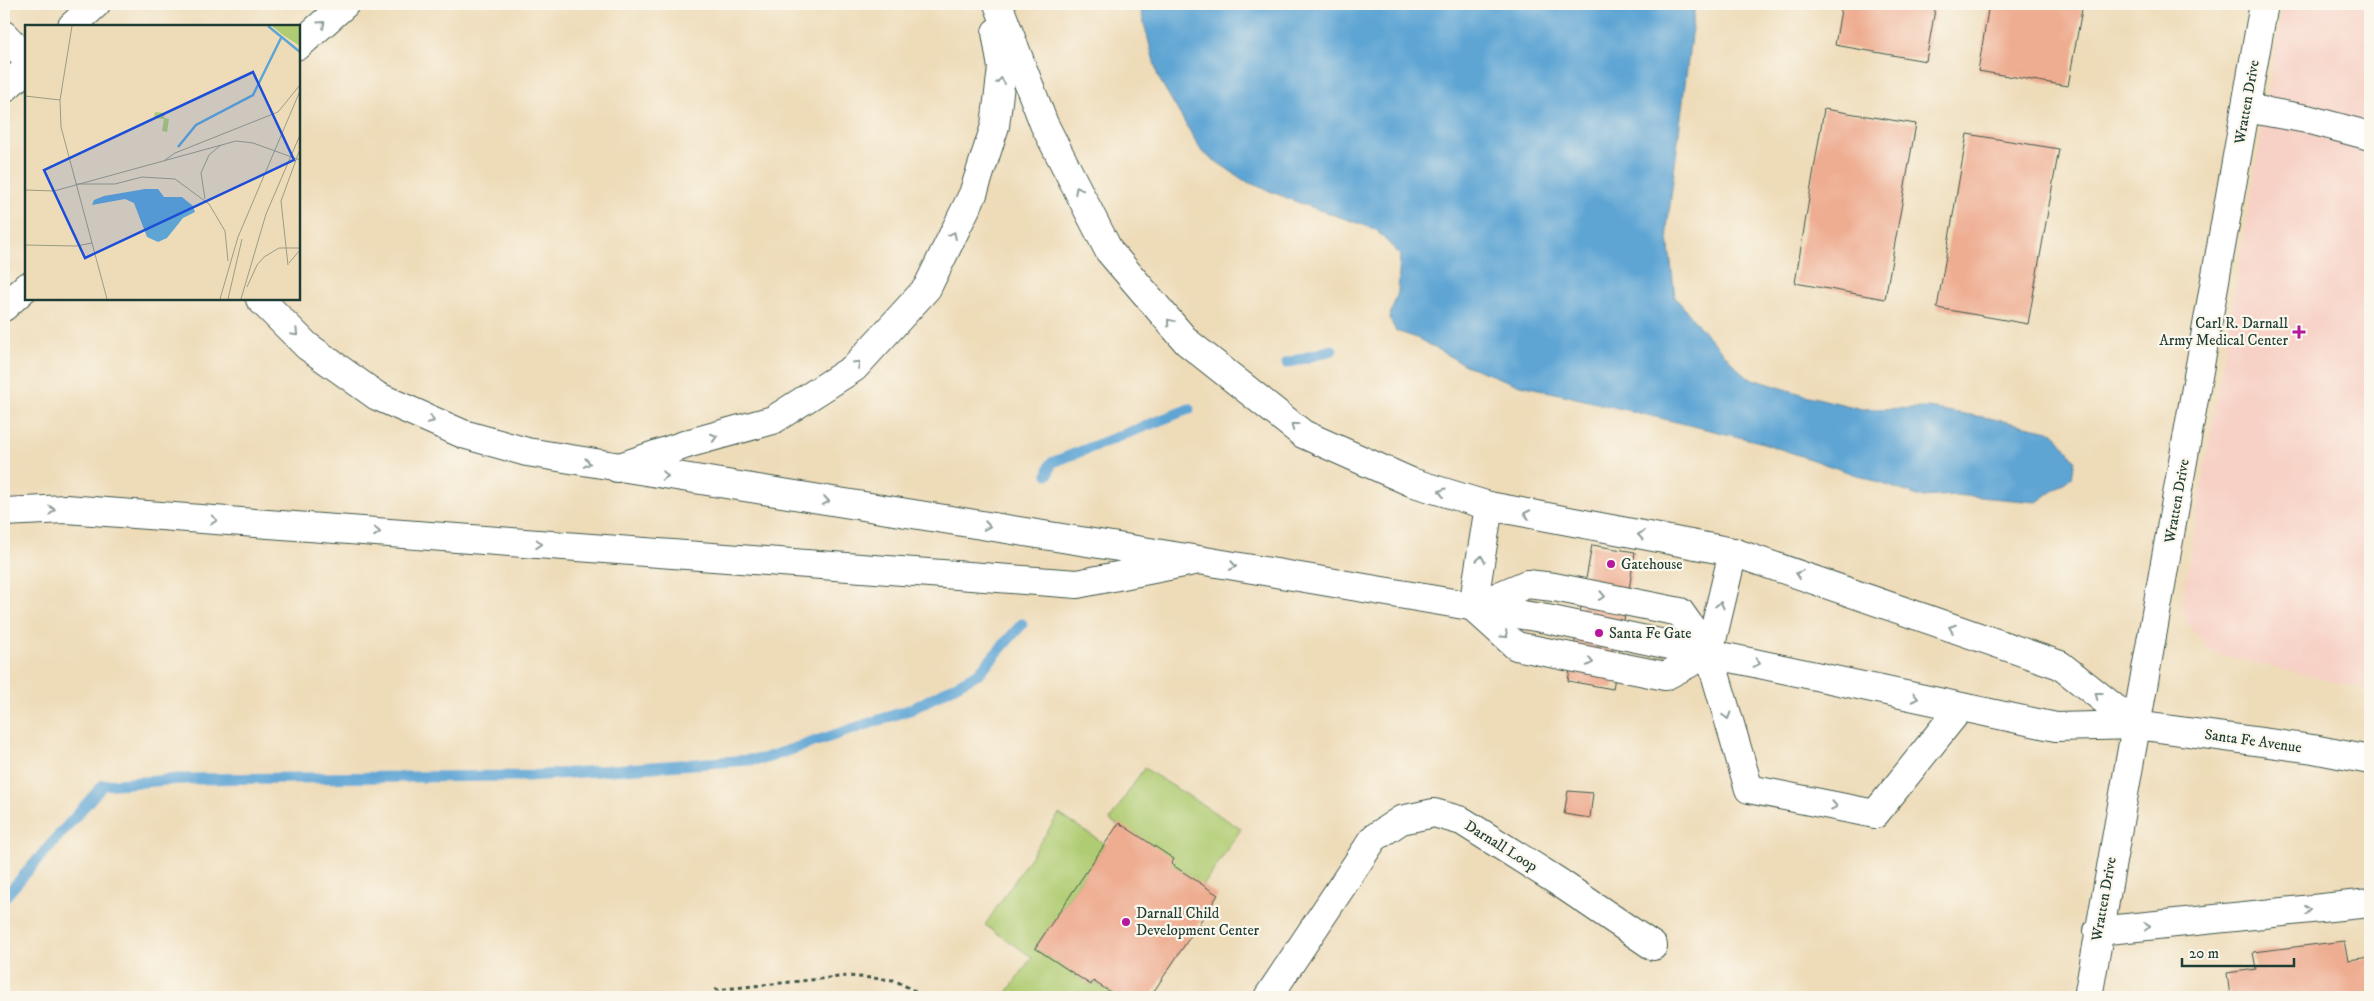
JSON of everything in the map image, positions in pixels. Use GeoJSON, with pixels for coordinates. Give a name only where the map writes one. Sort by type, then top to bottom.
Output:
{"type":"FeatureCollection","features":[{"type":"Feature","properties":{"kind":"street"},"geometry":{"type":"LineString","coordinates":[[73,25],[96,4]]}},
{"type":"Feature","properties":{"kind":"street"},"geometry":{"type":"LineString","coordinates":[[300,44],[345,4]]}},
{"type":"Feature","properties":{"kind":"street"},"geometry":{"type":"LineString","coordinates":[[617,468],[690,443],[773,420],[854,368],[926,288],[973,194],[995,126],[1002,68],[991,4]]}},
{"type":"Feature","properties":{"kind":"street"},"geometry":{"type":"LineString","coordinates":[[998,4],[1044,124],[1109,251],[1187,342],[1303,434],[1411,482],[1489,506],[1733,552],[2060,665],[2136,725]]}},
{"type":"Feature","properties":{"kind":"street","name":"Wratten Drive"},"geometry":{"type":"LineString","coordinates":[[2088,997],[2098,931],[2264,4]]}},
{"type":"Feature","properties":{"kind":"street"},"geometry":{"type":"LineString","coordinates":[[4,35],[25,57]]}},
{"type":"Feature","properties":{"kind":"street"},"geometry":{"type":"LineString","coordinates":[[4,89],[25,70]]}},
{"type":"Feature","properties":{"kind":"street"},"geometry":{"type":"LineString","coordinates":[[2246,108],[2306,119],[2370,136]]}},
{"type":"Feature","properties":{"kind":"street"},"geometry":{"type":"LineString","coordinates":[[4,307],[25,288]]}},
{"type":"Feature","properties":{"kind":"street","name":"Santa Fe Avenue"},"geometry":{"type":"LineString","coordinates":[[261,300],[307,346],[377,396],[463,434],[527,452],[617,468],[1199,560],[1548,620],[2056,728],[2136,725],[2312,749],[2370,760]]}},
{"type":"Feature","properties":{"kind":"street"},"geometry":{"type":"LineString","coordinates":[[1473,607],[1489,506]]}},
{"type":"Feature","properties":{"kind":"street"},"geometry":{"type":"LineString","coordinates":[[4,512],[66,509],[1077,584],[1199,560]]}},
{"type":"Feature","properties":{"kind":"street"},"geometry":{"type":"LineString","coordinates":[[1733,552],[1709,653],[1749,789],[1876,814],[1960,708]]}},
{"type":"Feature","properties":{"kind":"street","name":"Darnall Loop"},"geometry":{"type":"LineString","coordinates":[[1268,997],[1374,838],[1401,820],[1434,813],[1462,821],[1557,881],[1653,946]]}},
{"type":"Feature","properties":{"kind":"street"},"geometry":{"type":"LineString","coordinates":[[2098,931],[2370,903]]}},
{"type":"Feature","properties":{"kind":"path"},"geometry":{"type":"LineString","coordinates":[[715,990],[848,976],[894,980],[926,997]]}},
{"type":"Feature","properties":{"kind":"shaded area","name":"Carl R. Darnall Army Medical Center"},"geometry":{"type":"Polygon","coordinates":[[[2283,4],[2370,4],[2370,690],[2218,654],[2210,650],[2187,624],[2182,604],[2283,4]]]}},
{"type":"Feature","properties":{"kind":"green space"},"geometry":{"type":"Polygon","coordinates":[[[1144,768],[1241,829],[1203,886],[1119,824],[1117,825],[1110,820],[1144,768]]]}},
{"type":"Feature","properties":{"kind":"green space"},"geometry":{"type":"Polygon","coordinates":[[[1059,814],[1105,844],[1035,948],[1091,985],[1093,981],[1118,997],[1004,997],[1032,957],[985,925],[1059,814]]]}},
{"type":"Feature","properties":{"kind":"water"},"geometry":{"type":"Polygon","coordinates":[[[1139,4],[1695,4],[1667,229],[1675,297],[1704,332],[1746,377],[1805,395],[1862,409],[1928,408],[1989,418],[2054,432],[2075,460],[2072,477],[2037,502],[1955,495],[1921,497],[1760,442],[1513,383],[1465,365],[1417,338],[1396,331],[1389,318],[1398,292],[1400,255],[1375,229],[1302,204],[1245,181],[1202,152],[1158,77],[1139,4]]]}},
{"type":"Feature","properties":{"kind":"building"},"geometry":{"type":"Polygon","coordinates":[[[1842,4],[1936,4],[1926,61],[1835,45],[1842,4]]]}},
{"type":"Feature","properties":{"kind":"building"},"geometry":{"type":"Polygon","coordinates":[[[1989,4],[2083,4],[2068,86],[1978,71],[1989,4]]]}},
{"type":"Feature","properties":{"kind":"building"},"geometry":{"type":"Polygon","coordinates":[[[1824,109],[1916,124],[1885,299],[1795,283],[1824,109]]]}},
{"type":"Feature","properties":{"kind":"building"},"geometry":{"type":"Polygon","coordinates":[[[1967,134],[2059,149],[2028,324],[1937,308],[1967,134]]]}},
{"type":"Feature","properties":{"kind":"building","name":"Santa Fe Gate"},"geometry":{"type":"Polygon","coordinates":[[[1592,545],[1635,552],[1613,689],[1568,681],[1592,545]]]}},
{"type":"Feature","properties":{"kind":"building"},"geometry":{"type":"Polygon","coordinates":[[[1568,791],[1593,793],[1590,818],[1564,814],[1568,791]]]}},
{"type":"Feature","properties":{"kind":"building","name":"Darnall Child Development Center"},"geometry":{"type":"Polygon","coordinates":[[[1119,823],[1174,859],[1171,864],[1218,895],[1150,997],[1118,997],[1093,981],[1091,985],[1035,948],[1119,823]]]}},
{"type":"Feature","properties":{"kind":"building"},"geometry":{"type":"Polygon","coordinates":[[[2344,941],[2348,960],[2370,957],[2370,997],[2230,997],[2227,973],[2256,969],[2253,952],[2344,941]]]}},
{"type":"Feature","properties":{"kind":"waterway"},"geometry":{"type":"LineString","coordinates":[[1287,363],[1332,350]]}},
{"type":"Feature","properties":{"kind":"waterway"},"geometry":{"type":"LineString","coordinates":[[1048,474],[1051,463],[1189,409]]}},
{"type":"Feature","properties":{"kind":"waterway"},"geometry":{"type":"LineString","coordinates":[[4,898],[103,785],[181,779],[529,776],[763,759],[912,709],[979,673],[1022,624]]}},
{"type":"Feature","properties":{"kind":"place","name":"Carl R. Darnall Army Medical Center"},"geometry":{"type":"Point","coordinates":[2299,332]}},
{"type":"Feature","properties":{"kind":"place","name":"Gatehouse"},"geometry":{"type":"Point","coordinates":[1611,564]}},
{"type":"Feature","properties":{"kind":"place","name":"Santa Fe Gate"},"geometry":{"type":"Point","coordinates":[1599,633]}},
{"type":"Feature","properties":{"kind":"place","name":"Darnall Child Development Center"},"geometry":{"type":"Point","coordinates":[1126,922]}}]}
